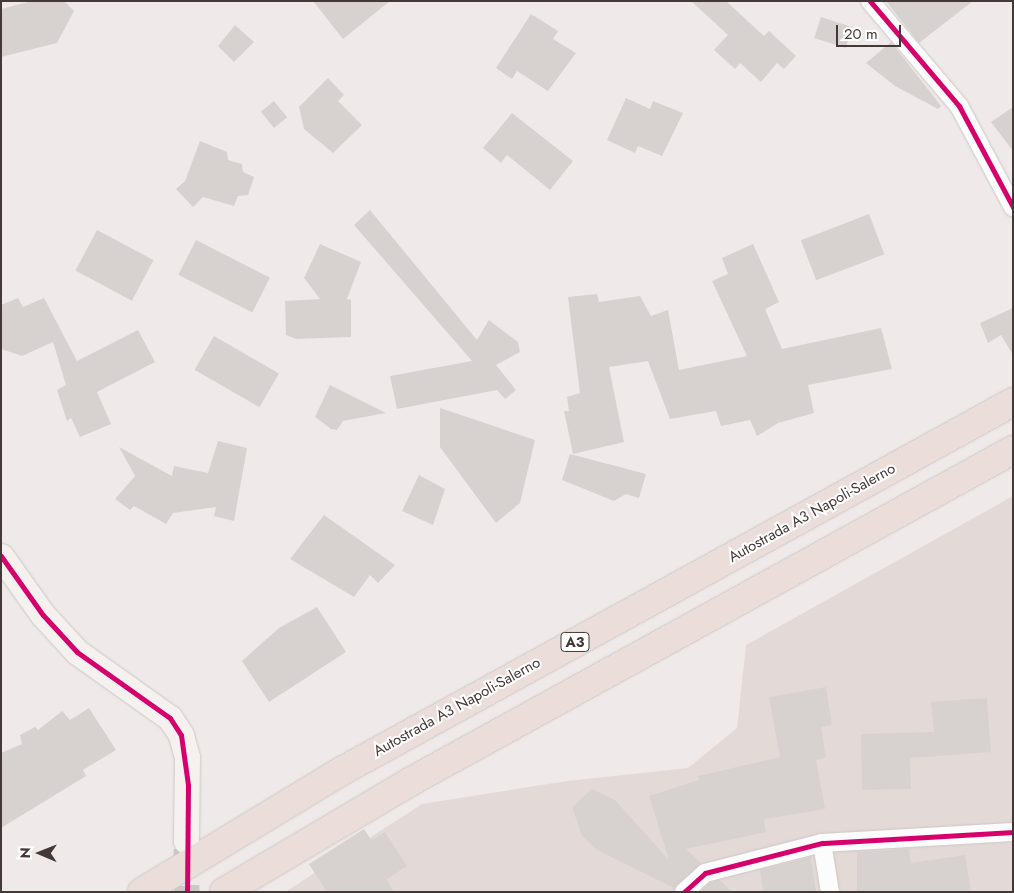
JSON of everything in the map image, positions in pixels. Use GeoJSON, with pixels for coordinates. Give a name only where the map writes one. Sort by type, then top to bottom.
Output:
{"type":"FeatureCollection","features":[{"type":"Feature","properties":{"kind":"highway","name":"Autostrada A3 Napoli-Salerno"},"geometry":{"type":"LineString","coordinates":[[142,892],[348,767],[1013,402]]}},
{"type":"Feature","properties":{"kind":"highway"},"geometry":{"type":"LineString","coordinates":[[224,892],[408,783],[1013,450]]}},
{"type":"Feature","properties":{"kind":"street"},"geometry":{"type":"LineString","coordinates":[[870,1],[959,106],[1013,207]]}},
{"type":"Feature","properties":{"kind":"street"},"geometry":{"type":"LineString","coordinates":[[1,556],[42,615],[77,652],[170,718],[181,735],[187,757],[186,841]]}},
{"type":"Feature","properties":{"kind":"street"},"geometry":{"type":"LineString","coordinates":[[684,892],[705,873],[822,843],[1013,832]]}},
{"type":"Feature","properties":{"kind":"street"},"geometry":{"type":"LineString","coordinates":[[822,843],[830,892]]}},
{"type":"Feature","properties":{"kind":"shaded area"},"geometry":{"type":"Polygon","coordinates":[[[1013,496],[1013,892],[285,892],[422,804],[567,781],[688,768],[737,728],[746,645],[1013,496]]]}},
{"type":"Feature","properties":{"kind":"building"},"geometry":{"type":"Polygon","coordinates":[[[32,1],[64,1],[74,11],[57,43],[1,57],[1,9],[32,1]]]}},
{"type":"Feature","properties":{"kind":"building"},"geometry":{"type":"Polygon","coordinates":[[[313,1],[390,1],[343,39],[313,1]]]}},
{"type":"Feature","properties":{"kind":"building"},"geometry":{"type":"Polygon","coordinates":[[[691,1],[726,1],[764,36],[769,31],[796,56],[784,69],[777,63],[761,82],[740,63],[735,69],[714,50],[728,35],[691,1]]]}},
{"type":"Feature","properties":{"kind":"building"},"geometry":{"type":"Polygon","coordinates":[[[886,1],[973,1],[919,43],[886,1]]]}},
{"type":"Feature","properties":{"kind":"building"},"geometry":{"type":"Polygon","coordinates":[[[531,14],[558,31],[553,39],[576,53],[548,91],[517,71],[512,79],[496,68],[531,14]]]}},
{"type":"Feature","properties":{"kind":"building"},"geometry":{"type":"Polygon","coordinates":[[[821,17],[852,27],[846,48],[814,38],[821,17]]]}},
{"type":"Feature","properties":{"kind":"building"},"geometry":{"type":"Polygon","coordinates":[[[235,25],[254,42],[234,62],[218,46],[235,25]]]}},
{"type":"Feature","properties":{"kind":"building"},"geometry":{"type":"Polygon","coordinates":[[[891,42],[941,106],[938,109],[895,86],[866,63],[891,42]]]}},
{"type":"Feature","properties":{"kind":"building"},"geometry":{"type":"Polygon","coordinates":[[[328,78],[344,95],[338,101],[362,125],[333,153],[304,129],[299,107],[328,78]]]}},
{"type":"Feature","properties":{"kind":"building"},"geometry":{"type":"Polygon","coordinates":[[[626,98],[650,109],[653,101],[683,113],[662,156],[638,146],[635,153],[607,140],[626,98]]]}},
{"type":"Feature","properties":{"kind":"building"},"geometry":{"type":"Polygon","coordinates":[[[274,101],[287,117],[274,128],[261,112],[274,101]]]}},
{"type":"Feature","properties":{"kind":"building"},"geometry":{"type":"Polygon","coordinates":[[[1013,107],[1013,151],[991,122],[1013,107]]]}},
{"type":"Feature","properties":{"kind":"building"},"geometry":{"type":"Polygon","coordinates":[[[512,113],[573,161],[550,190],[507,155],[501,163],[483,148],[512,113]]]}},
{"type":"Feature","properties":{"kind":"building"},"geometry":{"type":"Polygon","coordinates":[[[200,141],[227,152],[228,160],[242,164],[243,172],[254,177],[248,195],[238,196],[234,206],[203,197],[193,207],[176,189],[185,181],[200,141]]]}},
{"type":"Feature","properties":{"kind":"building"},"geometry":{"type":"Polygon","coordinates":[[[370,210],[477,340],[489,320],[518,342],[520,352],[496,365],[516,390],[505,399],[497,390],[397,409],[390,376],[472,361],[354,225],[370,210]]]}},
{"type":"Feature","properties":{"kind":"building"},"geometry":{"type":"Polygon","coordinates":[[[869,214],[884,254],[816,280],[801,240],[869,214]]]}},
{"type":"Feature","properties":{"kind":"building"},"geometry":{"type":"Polygon","coordinates":[[[97,230],[154,260],[132,301],[75,271],[97,230]]]}},
{"type":"Feature","properties":{"kind":"building"},"geometry":{"type":"Polygon","coordinates":[[[196,240],[270,278],[252,312],[178,275],[196,240]]]}},
{"type":"Feature","properties":{"kind":"building"},"geometry":{"type":"Polygon","coordinates":[[[320,244],[361,262],[347,299],[351,300],[351,337],[296,339],[286,335],[285,301],[320,299],[304,278],[320,244]]]}},
{"type":"Feature","properties":{"kind":"building"},"geometry":{"type":"Polygon","coordinates":[[[753,244],[779,302],[765,309],[782,349],[881,328],[892,369],[808,385],[814,413],[778,423],[757,436],[750,420],[721,426],[716,411],[670,419],[648,361],[609,367],[624,442],[573,454],[564,411],[569,411],[567,397],[580,393],[568,297],[597,294],[599,302],[640,296],[651,316],[668,310],[679,370],[747,356],[712,281],[728,274],[722,258],[753,244]]]}},
{"type":"Feature","properties":{"kind":"building"},"geometry":{"type":"Polygon","coordinates":[[[18,298],[23,307],[44,298],[77,361],[138,330],[155,362],[97,392],[111,424],[80,437],[71,418],[67,421],[57,390],[66,385],[53,342],[22,356],[1,349],[1,305],[18,298]]]}},
{"type":"Feature","properties":{"kind":"building"},"geometry":{"type":"Polygon","coordinates":[[[1013,308],[1013,355],[1001,335],[988,343],[980,323],[1013,308]]]}},
{"type":"Feature","properties":{"kind":"building"},"geometry":{"type":"Polygon","coordinates":[[[214,336],[279,374],[259,407],[194,370],[214,336]]]}},
{"type":"Feature","properties":{"kind":"building"},"geometry":{"type":"Polygon","coordinates":[[[330,385],[386,413],[343,421],[337,430],[331,429],[315,417],[330,385]]]}},
{"type":"Feature","properties":{"kind":"building"},"geometry":{"type":"Polygon","coordinates":[[[440,408],[535,440],[520,503],[496,523],[440,447],[440,408]]]}},
{"type":"Feature","properties":{"kind":"building"},"geometry":{"type":"Polygon","coordinates":[[[218,441],[247,448],[234,521],[214,516],[216,507],[173,513],[166,524],[134,506],[130,510],[115,499],[135,476],[119,447],[172,476],[174,466],[208,473],[218,441]]]}},
{"type":"Feature","properties":{"kind":"building"},"geometry":{"type":"Polygon","coordinates":[[[570,454],[646,474],[639,498],[626,494],[614,501],[562,480],[570,454]]]}},
{"type":"Feature","properties":{"kind":"building"},"geometry":{"type":"Polygon","coordinates":[[[419,475],[445,489],[433,525],[402,511],[419,475]]]}},
{"type":"Feature","properties":{"kind":"building"},"geometry":{"type":"Polygon","coordinates":[[[324,515],[395,565],[378,583],[370,575],[354,597],[290,559],[324,515]]]}},
{"type":"Feature","properties":{"kind":"building"},"geometry":{"type":"Polygon","coordinates":[[[317,607],[346,652],[269,702],[242,661],[279,628],[317,607]]]}},
{"type":"Feature","properties":{"kind":"building"},"geometry":{"type":"Polygon","coordinates":[[[826,687],[832,725],[821,727],[826,758],[816,760],[825,809],[764,819],[766,832],[686,849],[701,863],[674,888],[597,850],[582,836],[572,807],[592,789],[615,800],[669,860],[649,796],[699,780],[698,776],[780,757],[769,697],[826,687]]]}},
{"type":"Feature","properties":{"kind":"building"},"geometry":{"type":"Polygon","coordinates":[[[987,698],[991,752],[910,758],[911,789],[862,790],[861,734],[934,732],[931,702],[987,698]]]}},
{"type":"Feature","properties":{"kind":"building"},"geometry":{"type":"Polygon","coordinates":[[[89,708],[116,750],[83,770],[86,776],[1,828],[1,753],[22,744],[20,735],[35,727],[38,730],[62,711],[70,720],[89,708]]]}},
{"type":"Feature","properties":{"kind":"building"},"geometry":{"type":"Polygon","coordinates":[[[364,829],[371,840],[385,832],[407,866],[387,879],[394,892],[327,892],[309,864],[364,829]]]}},
{"type":"Feature","properties":{"kind":"building"},"geometry":{"type":"Polygon","coordinates":[[[909,849],[911,863],[965,855],[971,892],[857,892],[857,852],[909,849]]]}},
{"type":"Feature","properties":{"kind":"building"},"geometry":{"type":"Polygon","coordinates":[[[811,857],[816,892],[763,892],[760,870],[811,857]]]}},
{"type":"Feature","properties":{"kind":"building"},"geometry":{"type":"Polygon","coordinates":[[[720,880],[732,892],[700,892],[710,883],[720,880]]]}},
{"type":"Feature","properties":{"kind":"tunnel"},"geometry":{"type":"LineString","coordinates":[[186,848],[187,892]]}},
{"type":"Feature","properties":{"kind":"cycle path"},"geometry":{"type":"LineString","coordinates":[[870,1],[959,106],[1013,207]]}},
{"type":"Feature","properties":{"kind":"cycle path"},"geometry":{"type":"LineString","coordinates":[[1,556],[43,615],[77,652],[170,718],[181,735],[188,785],[187,892]]}},
{"type":"Feature","properties":{"kind":"cycle path"},"geometry":{"type":"LineString","coordinates":[[684,892],[705,873],[822,843],[1013,832]]}}]}
